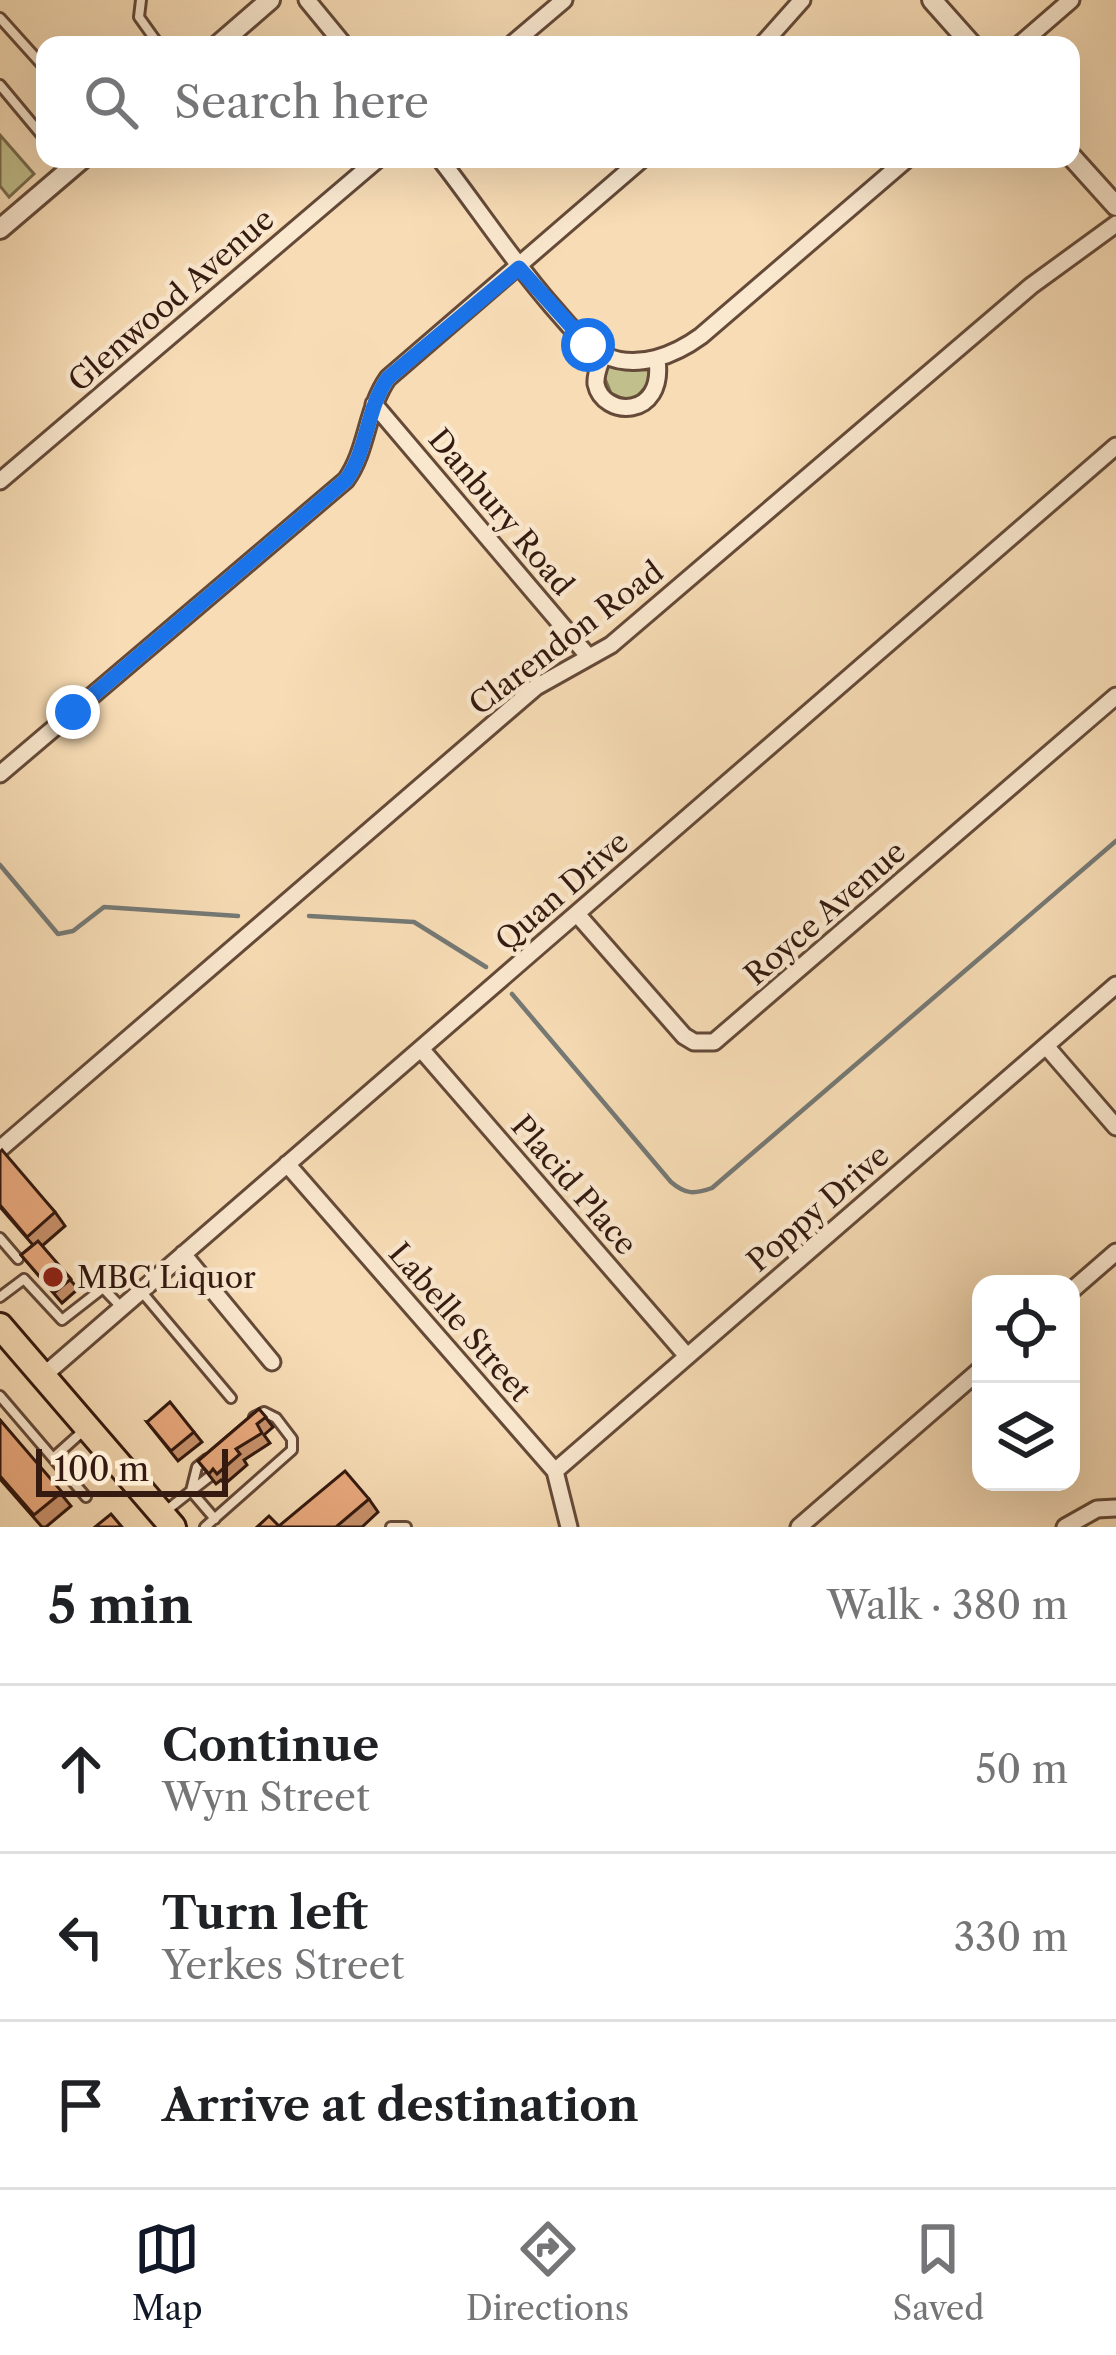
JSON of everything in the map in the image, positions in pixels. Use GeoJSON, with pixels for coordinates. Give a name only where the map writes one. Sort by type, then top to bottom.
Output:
{"type":"FeatureCollection","features":[{"type":"Feature","properties":{"kind":"main road"},"geometry":{"type":"LineString","coordinates":[[0,1326],[167,1521]]}},
{"type":"Feature","properties":{"kind":"street"},"geometry":{"type":"LineString","coordinates":[[228,36],[270,0]]}},
{"type":"Feature","properties":{"kind":"street"},"geometry":{"type":"LineString","coordinates":[[307,0],[337,36]]}},
{"type":"Feature","properties":{"kind":"street"},"geometry":{"type":"LineString","coordinates":[[522,36],[564,0]]}},
{"type":"Feature","properties":{"kind":"street"},"geometry":{"type":"LineString","coordinates":[[770,36],[802,0]]}},
{"type":"Feature","properties":{"kind":"street"},"geometry":{"type":"LineString","coordinates":[[932,0],[964,36]]}},
{"type":"Feature","properties":{"kind":"street"},"geometry":{"type":"LineString","coordinates":[[1030,36],[1072,0]]}},
{"type":"Feature","properties":{"kind":"street"},"geometry":{"type":"LineString","coordinates":[[1080,166],[1116,206]]}},
{"type":"Feature","properties":{"kind":"street"},"geometry":{"type":"LineString","coordinates":[[0,229],[66,168]]}},
{"type":"Feature","properties":{"kind":"street","name":"Glenwood Avenue"},"geometry":{"type":"LineString","coordinates":[[0,482],[367,168]]}},
{"type":"Feature","properties":{"kind":"street"},"geometry":{"type":"LineString","coordinates":[[447,168],[519,268],[572,329],[603,355],[637,361],[657,360],[701,336],[897,168]]}},
{"type":"Feature","properties":{"kind":"street"},"geometry":{"type":"LineString","coordinates":[[0,774],[346,480],[356,466],[374,404],[388,378],[632,168]]}},
{"type":"Feature","properties":{"kind":"street","name":"Clarendon Road"},"geometry":{"type":"LineString","coordinates":[[0,1148],[536,688],[611,645],[1030,286],[1116,224]]}},
{"type":"Feature","properties":{"kind":"street"},"geometry":{"type":"LineString","coordinates":[[603,355],[595,378],[598,391],[626,408],[654,395],[660,381],[657,360]]}},
{"type":"Feature","properties":{"kind":"street","name":"Danbury Road"},"geometry":{"type":"LineString","coordinates":[[374,404],[588,656]]}},
{"type":"Feature","properties":{"kind":"street","name":"Quan Drive"},"geometry":{"type":"LineString","coordinates":[[44,1376],[1116,446]]}},
{"type":"Feature","properties":{"kind":"street","name":"Royce Avenue"},"geometry":{"type":"LineString","coordinates":[[577,914],[684,1036],[694,1042],[715,1042],[1116,696]]}},
{"type":"Feature","properties":{"kind":"street","name":"Poppy Drive"},"geometry":{"type":"LineString","coordinates":[[555,1471],[1116,985]]}},
{"type":"Feature","properties":{"kind":"street"},"geometry":{"type":"LineString","coordinates":[[1046,1046],[1116,1127]]}},
{"type":"Feature","properties":{"kind":"street","name":"Placid Place"},"geometry":{"type":"LineString","coordinates":[[421,1049],[687,1356]]}},
{"type":"Feature","properties":{"kind":"street","name":"Labelle Street"},"geometry":{"type":"LineString","coordinates":[[287,1164],[555,1471],[569,1527]]}},
{"type":"Feature","properties":{"kind":"street"},"geometry":{"type":"LineString","coordinates":[[1080,1283],[1116,1252]]}},
{"type":"Feature","properties":{"kind":"street"},"geometry":{"type":"LineString","coordinates":[[183,1254],[272,1362]]}},
{"type":"Feature","properties":{"kind":"street"},"geometry":{"type":"LineString","coordinates":[[799,1527],[972,1377]]}},
{"type":"Feature","properties":{"kind":"street"},"geometry":{"type":"LineString","coordinates":[[1065,1527],[1097,1509],[1116,1508]]}},
{"type":"Feature","properties":{"kind":"lane"},"geometry":{"type":"LineString","coordinates":[[141,0],[139,17],[153,36]]}},
{"type":"Feature","properties":{"kind":"lane"},"geometry":{"type":"LineString","coordinates":[[0,18],[36,58]]}},
{"type":"Feature","properties":{"kind":"lane"},"geometry":{"type":"LineString","coordinates":[[0,85],[36,128]]}},
{"type":"Feature","properties":{"kind":"lane"},"geometry":{"type":"LineString","coordinates":[[0,1238],[18,1259]]}},
{"type":"Feature","properties":{"kind":"lane"},"geometry":{"type":"LineString","coordinates":[[0,1297],[24,1279],[62,1320],[103,1288],[122,1308]]}},
{"type":"Feature","properties":{"kind":"lane"},"geometry":{"type":"LineString","coordinates":[[140,1291],[231,1398]]}},
{"type":"Feature","properties":{"kind":"lane"},"geometry":{"type":"LineString","coordinates":[[0,1396],[86,1497]]}},
{"type":"Feature","properties":{"kind":"lane"},"geometry":{"type":"LineString","coordinates":[[206,1527],[292,1450],[292,1439],[259,1413],[244,1426]]}},
{"type":"Feature","properties":{"kind":"lane"},"geometry":{"type":"LineString","coordinates":[[52,1458],[88,1427]]}},
{"type":"Feature","properties":{"kind":"lane"},"geometry":{"type":"LineString","coordinates":[[191,1491],[197,1467],[213,1454]]}},
{"type":"Feature","properties":{"kind":"lane"},"geometry":{"type":"LineString","coordinates":[[167,1521],[209,1477]]}},
{"type":"Feature","properties":{"kind":"lane"},"geometry":{"type":"LineString","coordinates":[[191,1491],[215,1519]]}},
{"type":"Feature","properties":{"kind":"lane"},"geometry":{"type":"LineString","coordinates":[[391,1527],[406,1527]]}},
{"type":"Feature","properties":{"kind":"shaded area"},"geometry":{"type":"Polygon","coordinates":[[[0,135],[34,174],[9,197],[0,186],[0,135]]]}},
{"type":"Feature","properties":{"kind":"shaded area"},"geometry":{"type":"Polygon","coordinates":[[[613,366],[648,370],[653,378],[636,398],[623,399],[611,393],[603,374],[613,366]]]}},
{"type":"Feature","properties":{"kind":"building"},"geometry":{"type":"Polygon","coordinates":[[[2,1150],[55,1212],[27,1237],[0,1205],[2,1150]]]}},
{"type":"Feature","properties":{"kind":"building","name":"MBC Liquor"},"geometry":{"type":"Polygon","coordinates":[[[38,1241],[71,1279],[54,1293],[21,1255],[38,1241]]]}},
{"type":"Feature","properties":{"kind":"building"},"geometry":{"type":"Polygon","coordinates":[[[170,1402],[194,1432],[171,1451],[147,1422],[170,1402]]]}},
{"type":"Feature","properties":{"kind":"building"},"geometry":{"type":"Polygon","coordinates":[[[259,1409],[266,1417],[257,1424],[262,1433],[236,1449],[240,1454],[217,1474],[213,1469],[209,1474],[198,1461],[259,1409]]]}},
{"type":"Feature","properties":{"kind":"building"},"geometry":{"type":"Polygon","coordinates":[[[0,1420],[62,1492],[34,1515],[0,1476],[0,1420]]]}},
{"type":"Feature","properties":{"kind":"building"},"geometry":{"type":"Polygon","coordinates":[[[345,1471],[369,1499],[336,1527],[257,1527],[269,1516],[279,1526],[345,1471]]]}},
{"type":"Feature","properties":{"kind":"building"},"geometry":{"type":"Polygon","coordinates":[[[111,1514],[122,1527],[95,1527],[111,1514]]]}},
{"type":"Feature","properties":{"kind":"waterway"},"geometry":{"type":"LineString","coordinates":[[512,994],[671,1182],[686,1191],[701,1191],[712,1188],[1116,841]]}},
{"type":"Feature","properties":{"kind":"waterway"},"geometry":{"type":"LineString","coordinates":[[0,865],[58,934],[73,931],[104,907],[238,916]]}},
{"type":"Feature","properties":{"kind":"waterway"},"geometry":{"type":"LineString","coordinates":[[309,916],[414,922],[486,967]]}},
{"type":"Feature","properties":{"kind":"place","name":"MBC Liquor"},"geometry":{"type":"Point","coordinates":[53,1277]}},
{"type":"Feature","properties":{"kind":"route"},"geometry":{"type":"LineString","coordinates":[[73,712],[346,480],[356,466],[374,404],[388,378],[519,268],[588,345]]}}]}
